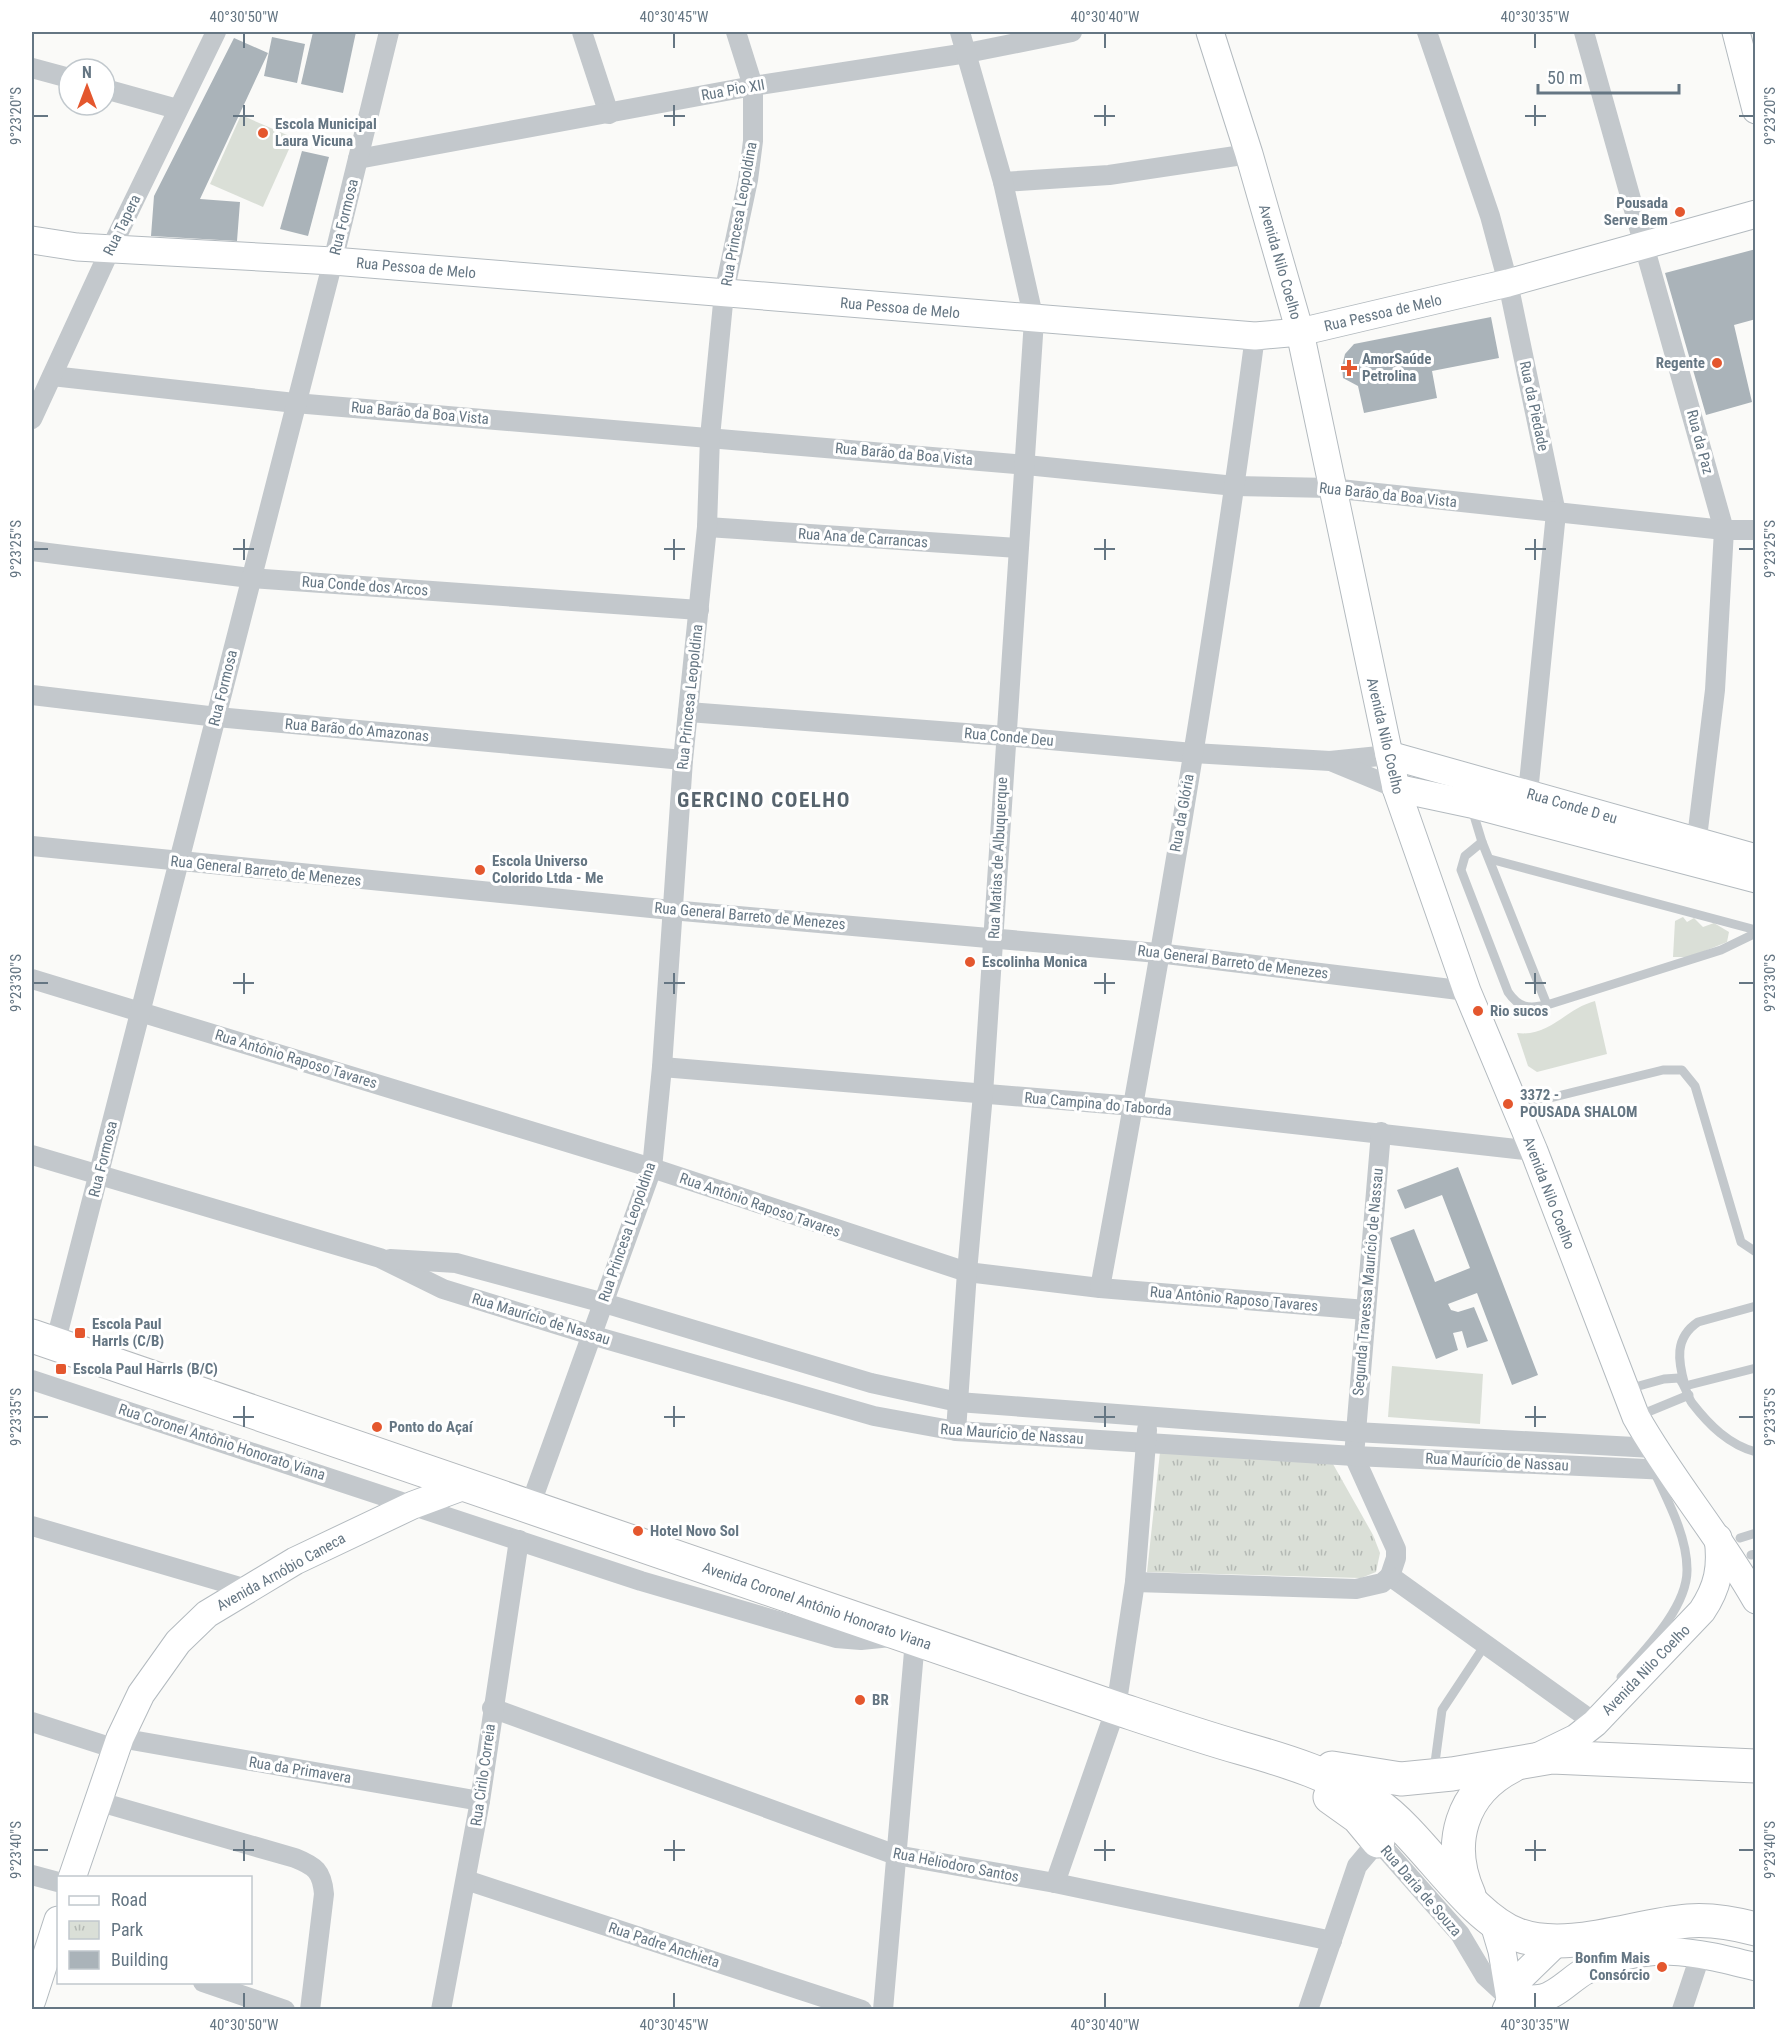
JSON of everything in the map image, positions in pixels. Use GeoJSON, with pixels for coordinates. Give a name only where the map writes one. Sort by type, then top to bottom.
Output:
{"type":"FeatureCollection","features":[{"type":"Feature","properties":{"kind":"highway","name":"Avenida Coronel Antônio Honorato Viana"},"geometry":{"type":"LineString","coordinates":[[43,1340],[908,1638],[1116,1708],[1281,1758],[1356,1792],[1378,1805],[1403,1827],[1494,1924],[1519,1936],[1558,1941],[1688,1921],[1722,1921],[1755,1929]]}},
{"type":"Feature","properties":{"kind":"highway"},"geometry":{"type":"LineString","coordinates":[[1242,1748],[1332,1798],[1358,1817],[1378,1841]]}},
{"type":"Feature","properties":{"kind":"highway"},"geometry":{"type":"LineString","coordinates":[[1281,1758],[1388,1778],[1434,1777],[1552,1757],[1755,1766]]}},
{"type":"Feature","properties":{"kind":"highway"},"geometry":{"type":"LineString","coordinates":[[1472,1900],[1463,1882],[1458,1856],[1463,1820],[1476,1794],[1485,1784],[1519,1763]]}},
{"type":"Feature","properties":{"kind":"highway","name":"Avenida Coronel Antônio Honorato Viana"},"geometry":{"type":"LineString","coordinates":[[1558,1941],[1640,1919],[1667,1915],[1702,1911],[1755,1915]]}},
{"type":"Feature","properties":{"kind":"main road","name":"Avenida Nilo Coelho"},"geometry":{"type":"LineString","coordinates":[[1210,32],[1249,154],[1300,332],[1330,488],[1396,788],[1467,991],[1534,1151],[1636,1417],[1659,1462],[1746,1546]]}},
{"type":"Feature","properties":{"kind":"main road"},"geometry":{"type":"LineString","coordinates":[[1736,32],[1755,110]]}},
{"type":"Feature","properties":{"kind":"main road","name":"Rua Pessoa de Melo"},"geometry":{"type":"LineString","coordinates":[[32,240],[110,250],[333,261],[1034,320],[1256,336],[1300,332],[1508,283],[1755,214]]}},
{"type":"Feature","properties":{"kind":"main road","name":"Rua Conde D eu"},"geometry":{"type":"LineString","coordinates":[[1389,755],[1469,790],[1695,853],[1755,858]]}},
{"type":"Feature","properties":{"kind":"main road","name":"Rua Conde D eu"},"geometry":{"type":"LineString","coordinates":[[1396,788],[1528,793],[1695,853],[1755,879]]}},
{"type":"Feature","properties":{"kind":"main road","name":"Avenida Nilo Coelho"},"geometry":{"type":"LineString","coordinates":[[1636,1417],[1703,1490],[1746,1546],[1755,1600]]}},
{"type":"Feature","properties":{"kind":"main road","name":"Avenida Arnóbio Caneca"},"geometry":{"type":"LineString","coordinates":[[73,1876],[100,1802],[118,1743],[141,1694],[178,1641],[207,1614],[247,1589],[342,1537],[413,1505],[467,1485]]}},
{"type":"Feature","properties":{"kind":"main road","name":"Avenida Nilo Coelho"},"geometry":{"type":"LineString","coordinates":[[1519,1763],[1555,1750],[1702,1611],[1712,1595],[1720,1564],[1746,1546]]}},
{"type":"Feature","properties":{"kind":"main road"},"geometry":{"type":"LineString","coordinates":[[1494,1924],[1502,1952],[1508,2004]]}},
{"type":"Feature","properties":{"kind":"main road"},"geometry":{"type":"LineString","coordinates":[[32,2000],[57,1930]]}},
{"type":"Feature","properties":{"kind":"main road"},"geometry":{"type":"LineString","coordinates":[[1508,2004],[1521,1977],[1558,1941]]}},
{"type":"Feature","properties":{"kind":"main road"},"geometry":{"type":"LineString","coordinates":[[1508,2004],[1544,1998],[1585,1971],[1630,1954],[1663,1949],[1701,1953],[1755,1967]]}},
{"type":"Feature","properties":{"kind":"street","name":"Rua Tapera"},"geometry":{"type":"LineString","coordinates":[[32,419],[177,109],[216,32]]}},
{"type":"Feature","properties":{"kind":"street","name":"Rua Formosa"},"geometry":{"type":"LineString","coordinates":[[43,1340],[99,1175],[138,1011],[217,717],[250,578],[333,261],[389,32]]}},
{"type":"Feature","properties":{"kind":"street"},"geometry":{"type":"LineString","coordinates":[[582,32],[609,114]]}},
{"type":"Feature","properties":{"kind":"street","name":"Rua Princesa Leopoldina"},"geometry":{"type":"LineString","coordinates":[[530,1506],[652,1168],[662,1067],[683,760],[707,527],[710,437],[724,293],[748,180],[753,141],[753,86],[736,32]]}},
{"type":"Feature","properties":{"kind":"street","name":"Rua Matias de Albuquerque"},"geometry":{"type":"LineString","coordinates":[[956,1431],[966,1272],[983,1094],[1034,320],[1003,182],[968,52],[960,32]]}},
{"type":"Feature","properties":{"kind":"street","name":"Rua Pio XII"},"geometry":{"type":"LineString","coordinates":[[358,159],[753,86],[968,52],[1072,32]]}},
{"type":"Feature","properties":{"kind":"street","name":"Rua da Piedade"},"geometry":{"type":"LineString","coordinates":[[1427,32],[1490,216],[1508,283],[1556,513],[1528,793]]}},
{"type":"Feature","properties":{"kind":"street","name":"Rua da Paz"},"geometry":{"type":"LineString","coordinates":[[1584,32],[1724,530],[1715,690],[1695,853]]}},
{"type":"Feature","properties":{"kind":"street"},"geometry":{"type":"LineString","coordinates":[[32,68],[57,75]]}},
{"type":"Feature","properties":{"kind":"street"},"geometry":{"type":"LineString","coordinates":[[117,92],[177,109]]}},
{"type":"Feature","properties":{"kind":"street"},"geometry":{"type":"LineString","coordinates":[[1003,182],[1109,175],[1249,154]]}},
{"type":"Feature","properties":{"kind":"street","name":"Rua da Glória"},"geometry":{"type":"LineString","coordinates":[[1100,1288],[1193,753],[1256,336]]}},
{"type":"Feature","properties":{"kind":"street","name":"Rua Barão da Boa Vista"},"geometry":{"type":"LineString","coordinates":[[52,376],[295,403],[710,437],[1235,486],[1330,488],[1724,530],[1755,530]]}},
{"type":"Feature","properties":{"kind":"street","name":"Rua Ana de Carrancas"},"geometry":{"type":"LineString","coordinates":[[707,527],[1018,548]]}},
{"type":"Feature","properties":{"kind":"street","name":"Rua Conde dos Arcos"},"geometry":{"type":"LineString","coordinates":[[32,551],[250,578],[699,610]]}},
{"type":"Feature","properties":{"kind":"street","name":"Rua Barão do Amazonas"},"geometry":{"type":"LineString","coordinates":[[32,695],[217,717],[683,760]]}},
{"type":"Feature","properties":{"kind":"street","name":"Rua Conde Deu"},"geometry":{"type":"LineString","coordinates":[[688,712],[1193,753],[1330,761],[1389,755]]}},
{"type":"Feature","properties":{"kind":"street","name":"Rua Conde Deu"},"geometry":{"type":"LineString","coordinates":[[1330,761],[1396,788]]}},
{"type":"Feature","properties":{"kind":"street","name":"Rua General Barreto de Menezes"},"geometry":{"type":"LineString","coordinates":[[32,846],[671,910],[1158,953],[1467,991]]}},
{"type":"Feature","properties":{"kind":"street","name":"Rua Antônio Raposo Tavares"},"geometry":{"type":"LineString","coordinates":[[32,979],[652,1168],[966,1272],[1100,1288],[1366,1310]]}},
{"type":"Feature","properties":{"kind":"street","name":"Rua Campina do Taborda"},"geometry":{"type":"LineString","coordinates":[[662,1067],[1133,1106],[1381,1132],[1534,1151]]}},
{"type":"Feature","properties":{"kind":"street","name":"Segunda Travessa Maurício de Nassau"},"geometry":{"type":"LineString","coordinates":[[1354,1456],[1381,1132]]}},
{"type":"Feature","properties":{"kind":"street","name":"Rua Maurício de Nassau"},"geometry":{"type":"LineString","coordinates":[[32,1155],[380,1258],[443,1289],[591,1335],[873,1416],[956,1431],[1354,1456],[1659,1462]]}},
{"type":"Feature","properties":{"kind":"street","name":"Rua Maurício de Nassau"},"geometry":{"type":"LineString","coordinates":[[380,1258],[456,1263],[604,1303],[871,1383],[958,1402],[1355,1432],[1659,1462]]}},
{"type":"Feature","properties":{"kind":"street","name":"Rua Coronel Antônio Honorato Viana"},"geometry":{"type":"LineString","coordinates":[[32,1380],[519,1540]]}},
{"type":"Feature","properties":{"kind":"street"},"geometry":{"type":"LineString","coordinates":[[1055,1883],[1116,1708],[1135,1582],[1149,1416]]}},
{"type":"Feature","properties":{"kind":"street"},"geometry":{"type":"LineString","coordinates":[[1135,1582],[1356,1589],[1382,1583],[1390,1576],[1396,1558],[1396,1549],[1354,1456]]}},
{"type":"Feature","properties":{"kind":"street"},"geometry":{"type":"LineString","coordinates":[[32,1526],[247,1589]]}},
{"type":"Feature","properties":{"kind":"street"},"geometry":{"type":"LineString","coordinates":[[519,1540],[641,1581],[836,1638],[861,1640],[908,1638],[896,1855],[883,2010]]}},
{"type":"Feature","properties":{"kind":"street","name":"Rua Cirilo Correia"},"geometry":{"type":"LineString","coordinates":[[441,2010],[480,1801],[492,1708],[519,1540]]}},
{"type":"Feature","properties":{"kind":"street"},"geometry":{"type":"LineString","coordinates":[[641,1581],[666,1555]]}},
{"type":"Feature","properties":{"kind":"street"},"geometry":{"type":"LineString","coordinates":[[1390,1576],[1485,1645],[1590,1715]]}},
{"type":"Feature","properties":{"kind":"street","name":"Rua Heliodoro Santos"},"geometry":{"type":"LineString","coordinates":[[492,1708],[896,1855],[1055,1883],[1332,1941]]}},
{"type":"Feature","properties":{"kind":"street","name":"Rua da Primavera"},"geometry":{"type":"LineString","coordinates":[[32,1722],[118,1743],[480,1801]]}},
{"type":"Feature","properties":{"kind":"street"},"geometry":{"type":"LineString","coordinates":[[100,1802],[295,1858],[318,1869],[322,1875],[324,1894],[310,2010]]}},
{"type":"Feature","properties":{"kind":"street","name":"Rua Daria de Souza"},"geometry":{"type":"LineString","coordinates":[[1308,2010],[1356,1866],[1378,1841],[1460,1934],[1485,1976],[1508,2004]]}},
{"type":"Feature","properties":{"kind":"street"},"geometry":{"type":"LineString","coordinates":[[32,1875],[57,1882]]}},
{"type":"Feature","properties":{"kind":"street","name":"Rua Padre Anchieta"},"geometry":{"type":"LineString","coordinates":[[466,1880],[862,2010]]}},
{"type":"Feature","properties":{"kind":"street"},"geometry":{"type":"LineString","coordinates":[[1682,2010],[1701,1953]]}},
{"type":"Feature","properties":{"kind":"street"},"geometry":{"type":"LineString","coordinates":[[206,1984],[285,2010]]}},
{"type":"Feature","properties":{"kind":"lane"},"geometry":{"type":"LineString","coordinates":[[1469,790],[1482,842],[1547,1005]]}},
{"type":"Feature","properties":{"kind":"lane"},"geometry":{"type":"LineString","coordinates":[[1482,842],[1465,856],[1461,870],[1508,992],[1523,1007],[1547,1005],[1721,950],[1755,932]]}},
{"type":"Feature","properties":{"kind":"lane"},"geometry":{"type":"LineString","coordinates":[[1490,859],[1755,932]]}},
{"type":"Feature","properties":{"kind":"lane"},"geometry":{"type":"LineString","coordinates":[[1514,1107],[1663,1070],[1682,1070],[1689,1075],[1695,1086],[1737,1233],[1741,1242],[1755,1252]]}},
{"type":"Feature","properties":{"kind":"lane"},"geometry":{"type":"LineString","coordinates":[[1755,1306],[1698,1322],[1692,1326],[1683,1337],[1678,1358],[1691,1402],[1724,1437],[1755,1452]]}},
{"type":"Feature","properties":{"kind":"lane"},"geometry":{"type":"LineString","coordinates":[[1636,1417],[1687,1390],[1755,1368]]}},
{"type":"Feature","properties":{"kind":"lane"},"geometry":{"type":"LineString","coordinates":[[1625,1390],[1673,1378],[1679,1378],[1687,1390]]}},
{"type":"Feature","properties":{"kind":"lane"},"geometry":{"type":"LineString","coordinates":[[1612,1686],[1662,1628],[1684,1589],[1688,1570],[1685,1550],[1659,1462]]}},
{"type":"Feature","properties":{"kind":"lane"},"geometry":{"type":"LineString","coordinates":[[1434,1777],[1442,1710],[1485,1645]]}},
{"type":"Feature","properties":{"kind":"green space"},"geometry":{"type":"Polygon","coordinates":[[[241,115],[294,138],[263,207],[210,184],[241,115]]]}},
{"type":"Feature","properties":{"kind":"green space"},"geometry":{"type":"Polygon","coordinates":[[[1683,917],[1687,922],[1694,918],[1703,927],[1714,923],[1729,932],[1727,942],[1690,957],[1673,957],[1675,921],[1683,917]]]}},
{"type":"Feature","properties":{"kind":"green space"},"geometry":{"type":"Polygon","coordinates":[[[1595,1001],[1607,1054],[1537,1072],[1528,1066],[1517,1033],[1539,1031],[1595,1001]]]}},
{"type":"Feature","properties":{"kind":"green space"},"geometry":{"type":"Polygon","coordinates":[[[1392,1366],[1483,1374],[1480,1424],[1388,1417],[1392,1366]]]}},
{"type":"Feature","properties":{"kind":"green space"},"geometry":{"type":"Polygon","coordinates":[[[1160,1452],[1333,1464],[1373,1535],[1380,1553],[1376,1572],[1361,1578],[1147,1572],[1160,1452]]]}},
{"type":"Feature","properties":{"kind":"building"},"geometry":{"type":"Polygon","coordinates":[[[313,32],[356,32],[343,93],[301,84],[313,32]]]}},
{"type":"Feature","properties":{"kind":"building"},"geometry":{"type":"Polygon","coordinates":[[[272,37],[305,44],[297,83],[264,76],[272,37]]]}},
{"type":"Feature","properties":{"kind":"building"},"geometry":{"type":"Polygon","coordinates":[[[234,38],[268,53],[200,199],[240,202],[237,241],[151,236],[154,196],[234,38]]]}},
{"type":"Feature","properties":{"kind":"building"},"geometry":{"type":"Polygon","coordinates":[[[302,151],[329,157],[308,236],[280,229],[302,151]]]}},
{"type":"Feature","properties":{"kind":"building","name":"Regente"},"geometry":{"type":"Polygon","coordinates":[[[1756,249],[1756,319],[1734,325],[1752,402],[1706,415],[1665,273],[1756,249]]]}},
{"type":"Feature","properties":{"kind":"building"},"geometry":{"type":"Polygon","coordinates":[[[1491,317],[1499,358],[1432,371],[1437,398],[1364,413],[1358,386],[1343,378],[1342,366],[1345,354],[1354,344],[1491,317]]]}},
{"type":"Feature","properties":{"kind":"building"},"geometry":{"type":"Polygon","coordinates":[[[1458,1167],[1538,1375],[1512,1385],[1477,1293],[1448,1304],[1451,1310],[1458,1312],[1474,1307],[1488,1341],[1467,1348],[1462,1331],[1453,1333],[1458,1350],[1436,1359],[1390,1238],[1414,1229],[1435,1282],[1470,1268],[1442,1195],[1405,1209],[1397,1190],[1458,1167]]]}},
{"type":"Feature","properties":{"kind":"place","name":"Escola Municipal Laura Vicuna"},"geometry":{"type":"Point","coordinates":[263,133]}},
{"type":"Feature","properties":{"kind":"place","name":"Pousada Serve Bem"},"geometry":{"type":"Point","coordinates":[1680,212]}},
{"type":"Feature","properties":{"kind":"place","name":"Regente"},"geometry":{"type":"Point","coordinates":[1717,363]}},
{"type":"Feature","properties":{"kind":"place","name":"AmorSaúde Petrolina"},"geometry":{"type":"Point","coordinates":[1349,368]}},
{"type":"Feature","properties":{"kind":"place","name":"Escola Universo Colorido Ltda - Me"},"geometry":{"type":"Point","coordinates":[480,870]}},
{"type":"Feature","properties":{"kind":"place","name":"Escolinha Monica"},"geometry":{"type":"Point","coordinates":[970,962]}},
{"type":"Feature","properties":{"kind":"place","name":"Rio sucos"},"geometry":{"type":"Point","coordinates":[1478,1011]}},
{"type":"Feature","properties":{"kind":"place","name":"3372 - POUSADA SHALOM"},"geometry":{"type":"Point","coordinates":[1508,1104]}},
{"type":"Feature","properties":{"kind":"place","name":"Escola Paul HarrIs (C/B)"},"geometry":{"type":"Point","coordinates":[80,1333]}},
{"type":"Feature","properties":{"kind":"place","name":"Escola Paul HarrIs (B/C)"},"geometry":{"type":"Point","coordinates":[61,1369]}},
{"type":"Feature","properties":{"kind":"place","name":"Ponto do Açaí"},"geometry":{"type":"Point","coordinates":[377,1427]}},
{"type":"Feature","properties":{"kind":"place","name":"Hotel Novo Sol"},"geometry":{"type":"Point","coordinates":[638,1531]}},
{"type":"Feature","properties":{"kind":"place","name":"BR"},"geometry":{"type":"Point","coordinates":[860,1700]}},
{"type":"Feature","properties":{"kind":"place","name":"Bonfim Mais Consórcio"},"geometry":{"type":"Point","coordinates":[1662,1967]}},
{"type":"Feature","properties":{"kind":"district","name":"GERCINO COELHO"},"geometry":{"type":"Point","coordinates":[764,800]}}]}
